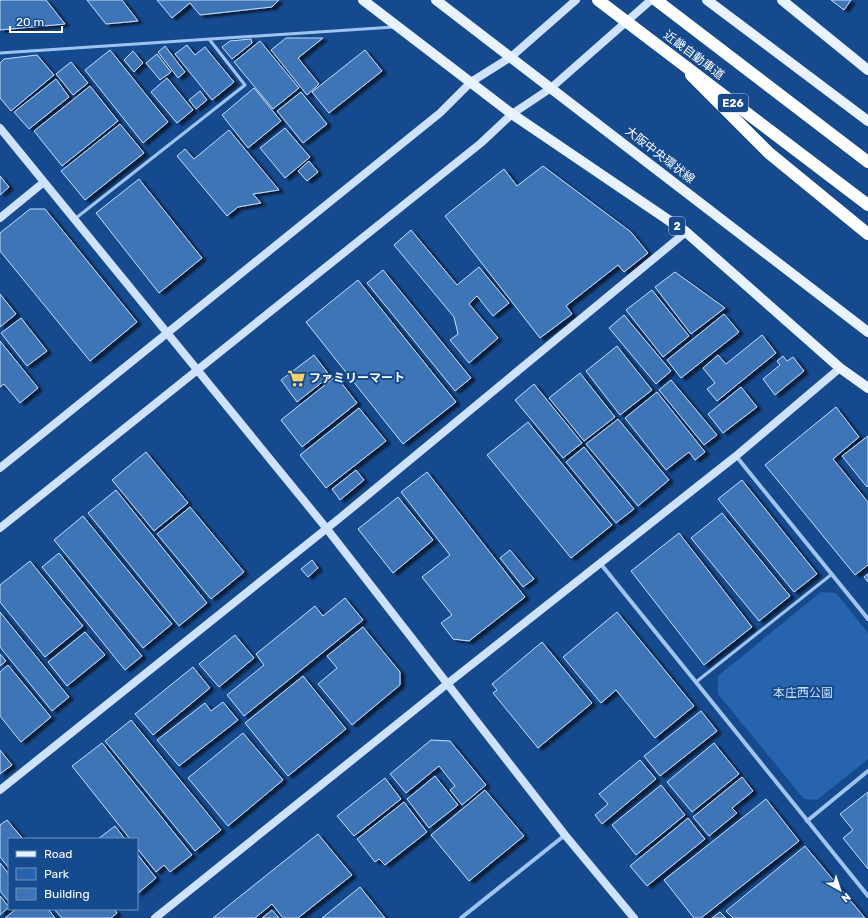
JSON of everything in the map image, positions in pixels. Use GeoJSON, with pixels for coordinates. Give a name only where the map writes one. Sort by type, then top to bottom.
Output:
{"type":"FeatureCollection","features":[{"type":"Feature","properties":{"kind":"highway","name":"近畿自動車道"},"geometry":{"type":"LineString","coordinates":[[598,0],[868,205]]}},
{"type":"Feature","properties":{"kind":"highway","name":"近畿自動車道"},"geometry":{"type":"LineString","coordinates":[[656,0],[868,162]]}},
{"type":"Feature","properties":{"kind":"highway"},"geometry":{"type":"LineString","coordinates":[[677,60],[718,104],[769,153],[868,234]]}},
{"type":"Feature","properties":{"kind":"main road","name":"2"},"geometry":{"type":"LineString","coordinates":[[363,0],[512,114],[686,232],[840,368],[868,388]]}},
{"type":"Feature","properties":{"kind":"main road","name":"大阪中央環状線"},"geometry":{"type":"LineString","coordinates":[[436,0],[868,332]]}},
{"type":"Feature","properties":{"kind":"main road"},"geometry":{"type":"LineString","coordinates":[[707,0],[868,122]]}},
{"type":"Feature","properties":{"kind":"main road"},"geometry":{"type":"LineString","coordinates":[[782,0],[868,70]]}},
{"type":"Feature","properties":{"kind":"street"},"geometry":{"type":"LineString","coordinates":[[0,468],[440,113],[471,82],[510,57],[576,0]]}},
{"type":"Feature","properties":{"kind":"street"},"geometry":{"type":"LineString","coordinates":[[0,528],[481,143],[512,114],[551,88],[652,0]]}},
{"type":"Feature","properties":{"kind":"street"},"geometry":{"type":"LineString","coordinates":[[0,128],[327,529],[565,834],[634,918]]}},
{"type":"Feature","properties":{"kind":"street"},"geometry":{"type":"LineString","coordinates":[[0,218],[44,182]]}},
{"type":"Feature","properties":{"kind":"street"},"geometry":{"type":"LineString","coordinates":[[0,790],[327,529],[686,232]]}},
{"type":"Feature","properties":{"kind":"street"},"geometry":{"type":"LineString","coordinates":[[155,918],[447,684],[736,456],[840,368]]}},
{"type":"Feature","properties":{"kind":"street"},"geometry":{"type":"LineString","coordinates":[[736,456],[868,619]]}},
{"type":"Feature","properties":{"kind":"street"},"geometry":{"type":"LineString","coordinates":[[600,563],[868,896]]}},
{"type":"Feature","properties":{"kind":"street"},"geometry":{"type":"LineString","coordinates":[[807,821],[868,772]]}},
{"type":"Feature","properties":{"kind":"street"},"geometry":{"type":"LineString","coordinates":[[461,918],[565,834]]}},
{"type":"Feature","properties":{"kind":"lane"},"geometry":{"type":"LineString","coordinates":[[0,53],[398,27]]}},
{"type":"Feature","properties":{"kind":"lane"},"geometry":{"type":"LineString","coordinates":[[74,220],[245,84],[209,39]]}},
{"type":"Feature","properties":{"kind":"lane"},"geometry":{"type":"LineString","coordinates":[[696,682],[832,574]]}},
{"type":"Feature","properties":{"kind":"green space","name":"本庄西公園"},"geometry":{"type":"Polygon","coordinates":[[[821,592],[836,593],[868,633],[868,759],[817,800],[804,799],[718,694],[718,676],[821,592]]]}},
{"type":"Feature","properties":{"kind":"building"},"geometry":{"type":"Polygon","coordinates":[[[0,0],[46,0],[65,24],[0,30],[0,0]]]}},
{"type":"Feature","properties":{"kind":"building"},"geometry":{"type":"Polygon","coordinates":[[[87,0],[122,0],[138,21],[106,24],[87,0]]]}},
{"type":"Feature","properties":{"kind":"building"},"geometry":{"type":"Polygon","coordinates":[[[157,0],[279,0],[272,7],[200,15],[190,3],[172,18],[157,0]]]}},
{"type":"Feature","properties":{"kind":"building"},"geometry":{"type":"Polygon","coordinates":[[[831,0],[851,0],[844,10],[831,0]]]}},
{"type":"Feature","properties":{"kind":"building"},"geometry":{"type":"Polygon","coordinates":[[[286,38],[323,38],[298,58],[319,84],[307,95],[271,50],[286,38]]]}},
{"type":"Feature","properties":{"kind":"building"},"geometry":{"type":"Polygon","coordinates":[[[251,39],[252,43],[232,59],[222,47],[230,41],[251,39]]]}},
{"type":"Feature","properties":{"kind":"building"},"geometry":{"type":"Polygon","coordinates":[[[260,41],[299,88],[273,109],[234,62],[260,41]]]}},
{"type":"Feature","properties":{"kind":"building"},"geometry":{"type":"Polygon","coordinates":[[[187,45],[195,55],[205,47],[234,82],[212,100],[175,54],[187,45]]]}},
{"type":"Feature","properties":{"kind":"building"},"geometry":{"type":"Polygon","coordinates":[[[165,46],[185,72],[178,78],[158,52],[165,46]]]}},
{"type":"Feature","properties":{"kind":"building"},"geometry":{"type":"Polygon","coordinates":[[[110,50],[168,122],[143,143],[85,70],[110,50]]]}},
{"type":"Feature","properties":{"kind":"building"},"geometry":{"type":"Polygon","coordinates":[[[365,50],[382,71],[329,113],[312,92],[365,50]]]}},
{"type":"Feature","properties":{"kind":"building"},"geometry":{"type":"Polygon","coordinates":[[[133,51],[143,63],[134,72],[124,60],[133,51]]]}},
{"type":"Feature","properties":{"kind":"building"},"geometry":{"type":"Polygon","coordinates":[[[157,54],[171,72],[160,80],[146,63],[157,54]]]}},
{"type":"Feature","properties":{"kind":"building"},"geometry":{"type":"Polygon","coordinates":[[[37,55],[54,75],[11,111],[0,98],[0,63],[4,59],[37,55]]]}},
{"type":"Feature","properties":{"kind":"building"},"geometry":{"type":"Polygon","coordinates":[[[71,62],[88,83],[73,95],[56,74],[71,62]]]}},
{"type":"Feature","properties":{"kind":"building"},"geometry":{"type":"Polygon","coordinates":[[[167,78],[193,110],[177,123],[151,92],[167,78]]]}},
{"type":"Feature","properties":{"kind":"building"},"geometry":{"type":"Polygon","coordinates":[[[56,79],[69,97],[29,129],[14,112],[56,79]]]}},
{"type":"Feature","properties":{"kind":"building"},"geometry":{"type":"Polygon","coordinates":[[[90,86],[118,121],[62,166],[34,131],[90,86]]]}},
{"type":"Feature","properties":{"kind":"building"},"geometry":{"type":"Polygon","coordinates":[[[254,88],[281,121],[248,148],[222,115],[254,88]]]}},
{"type":"Feature","properties":{"kind":"building"},"geometry":{"type":"Polygon","coordinates":[[[200,91],[207,100],[196,109],[189,100],[200,91]]]}},
{"type":"Feature","properties":{"kind":"building"},"geometry":{"type":"Polygon","coordinates":[[[301,92],[327,124],[303,143],[277,111],[301,92]]]}},
{"type":"Feature","properties":{"kind":"building"},"geometry":{"type":"Polygon","coordinates":[[[120,124],[144,153],[85,200],[61,171],[120,124]]]}},
{"type":"Feature","properties":{"kind":"building"},"geometry":{"type":"Polygon","coordinates":[[[285,128],[310,157],[285,178],[260,148],[285,128]]]}},
{"type":"Feature","properties":{"kind":"building"},"geometry":{"type":"Polygon","coordinates":[[[229,130],[279,190],[253,194],[261,203],[238,207],[227,216],[177,156],[185,149],[194,159],[229,130]]]}},
{"type":"Feature","properties":{"kind":"building"},"geometry":{"type":"Polygon","coordinates":[[[309,161],[318,172],[307,181],[298,171],[309,161]]]}},
{"type":"Feature","properties":{"kind":"building"},"geometry":{"type":"Polygon","coordinates":[[[543,166],[631,232],[648,253],[624,272],[618,265],[566,306],[572,314],[540,338],[445,216],[504,169],[517,186],[543,166]]]}},
{"type":"Feature","properties":{"kind":"building"},"geometry":{"type":"Polygon","coordinates":[[[0,176],[9,187],[0,195],[0,176]]]}},
{"type":"Feature","properties":{"kind":"building"},"geometry":{"type":"Polygon","coordinates":[[[139,179],[202,258],[159,293],[96,213],[139,179]]]}},
{"type":"Feature","properties":{"kind":"building"},"geometry":{"type":"Polygon","coordinates":[[[30,209],[45,209],[137,322],[90,361],[0,251],[0,233],[30,209]]]}},
{"type":"Feature","properties":{"kind":"building"},"geometry":{"type":"Polygon","coordinates":[[[411,230],[457,285],[479,267],[509,303],[493,316],[477,296],[469,304],[498,338],[469,363],[450,340],[458,334],[454,317],[394,245],[411,230]]]}},
{"type":"Feature","properties":{"kind":"building"},"geometry":{"type":"Polygon","coordinates":[[[383,270],[471,378],[455,391],[367,283],[383,270]]]}},
{"type":"Feature","properties":{"kind":"building"},"geometry":{"type":"Polygon","coordinates":[[[675,272],[725,308],[691,334],[655,287],[675,272]]]}},
{"type":"Feature","properties":{"kind":"building"},"geometry":{"type":"Polygon","coordinates":[[[358,280],[456,402],[403,444],[306,322],[358,280]]]}},
{"type":"Feature","properties":{"kind":"building"},"geometry":{"type":"Polygon","coordinates":[[[652,290],[689,336],[663,357],[626,310],[652,290]]]}},
{"type":"Feature","properties":{"kind":"building"},"geometry":{"type":"Polygon","coordinates":[[[0,294],[16,314],[0,327],[0,294]]]}},
{"type":"Feature","properties":{"kind":"building"},"geometry":{"type":"Polygon","coordinates":[[[724,314],[739,332],[681,378],[667,360],[724,314]]]}},
{"type":"Feature","properties":{"kind":"building"},"geometry":{"type":"Polygon","coordinates":[[[624,315],[671,371],[656,384],[609,328],[624,315]]]}},
{"type":"Feature","properties":{"kind":"building"},"geometry":{"type":"Polygon","coordinates":[[[21,318],[47,351],[27,366],[1,333],[21,318]]]}},
{"type":"Feature","properties":{"kind":"building"},"geometry":{"type":"Polygon","coordinates":[[[762,335],[776,353],[717,401],[707,389],[715,383],[703,368],[718,355],[726,364],[762,335]]]}},
{"type":"Feature","properties":{"kind":"building"},"geometry":{"type":"Polygon","coordinates":[[[0,341],[38,388],[20,403],[4,384],[0,387],[0,341]]]}},
{"type":"Feature","properties":{"kind":"building"},"geometry":{"type":"Polygon","coordinates":[[[617,346],[652,390],[620,415],[586,371],[617,346]]]}},
{"type":"Feature","properties":{"kind":"building"},"geometry":{"type":"Polygon","coordinates":[[[314,355],[330,376],[297,402],[281,380],[314,355]]]}},
{"type":"Feature","properties":{"kind":"building"},"geometry":{"type":"Polygon","coordinates":[[[783,356],[787,361],[793,357],[804,371],[775,395],[763,379],[780,365],[777,361],[783,356]]]}},
{"type":"Feature","properties":{"kind":"building"},"geometry":{"type":"Polygon","coordinates":[[[580,373],[615,417],[584,441],[549,398],[580,373]]]}},
{"type":"Feature","properties":{"kind":"building"},"geometry":{"type":"Polygon","coordinates":[[[336,376],[357,403],[302,447],[281,420],[336,376]]]}},
{"type":"Feature","properties":{"kind":"building"},"geometry":{"type":"Polygon","coordinates":[[[671,380],[717,435],[704,445],[659,390],[671,380]]]}},
{"type":"Feature","properties":{"kind":"building"},"geometry":{"type":"Polygon","coordinates":[[[534,384],[582,443],[563,458],[515,400],[534,384]]]}},
{"type":"Feature","properties":{"kind":"building"},"geometry":{"type":"Polygon","coordinates":[[[741,387],[757,407],[723,433],[708,414],[741,387]]]}},
{"type":"Feature","properties":{"kind":"building"},"geometry":{"type":"Polygon","coordinates":[[[657,392],[705,452],[695,460],[689,452],[666,470],[625,418],[657,392]]]}},
{"type":"Feature","properties":{"kind":"building"},"geometry":{"type":"Polygon","coordinates":[[[836,407],[859,437],[833,459],[868,502],[868,565],[855,575],[765,465],[836,407]]]}},
{"type":"Feature","properties":{"kind":"building"},"geometry":{"type":"Polygon","coordinates":[[[359,408],[386,441],[326,488],[300,455],[359,408]]]}},
{"type":"Feature","properties":{"kind":"building"},"geometry":{"type":"Polygon","coordinates":[[[618,419],[669,480],[638,506],[586,444],[618,419]]]}},
{"type":"Feature","properties":{"kind":"building"},"geometry":{"type":"Polygon","coordinates":[[[528,422],[612,525],[571,558],[487,455],[528,422]]]}},
{"type":"Feature","properties":{"kind":"building"},"geometry":{"type":"Polygon","coordinates":[[[868,436],[868,486],[867,487],[842,456],[868,436]]]}},
{"type":"Feature","properties":{"kind":"building"},"geometry":{"type":"Polygon","coordinates":[[[584,447],[634,509],[616,523],[566,462],[584,447]]]}},
{"type":"Feature","properties":{"kind":"building"},"geometry":{"type":"Polygon","coordinates":[[[146,452],[188,503],[154,531],[112,480],[146,452]]]}},
{"type":"Feature","properties":{"kind":"building"},"geometry":{"type":"Polygon","coordinates":[[[356,470],[364,480],[340,500],[332,489],[356,470]]]}},
{"type":"Feature","properties":{"kind":"building"},"geometry":{"type":"Polygon","coordinates":[[[427,472],[525,597],[469,641],[453,639],[441,623],[452,615],[422,577],[450,555],[401,492],[427,472]]]}},
{"type":"Feature","properties":{"kind":"building"},"geometry":{"type":"Polygon","coordinates":[[[742,480],[817,574],[794,592],[718,499],[742,480]]]}},
{"type":"Feature","properties":{"kind":"building"},"geometry":{"type":"Polygon","coordinates":[[[116,490],[207,603],[179,626],[88,513],[116,490]]]}},
{"type":"Feature","properties":{"kind":"building"},"geometry":{"type":"Polygon","coordinates":[[[398,497],[433,540],[393,573],[358,529],[398,497]]]}},
{"type":"Feature","properties":{"kind":"building"},"geometry":{"type":"Polygon","coordinates":[[[190,507],[244,572],[211,599],[157,534],[190,507]]]}},
{"type":"Feature","properties":{"kind":"building"},"geometry":{"type":"Polygon","coordinates":[[[722,513],[790,596],[759,621],[691,538],[722,513]]]}},
{"type":"Feature","properties":{"kind":"building"},"geometry":{"type":"Polygon","coordinates":[[[83,516],[172,624],[143,648],[54,540],[83,516]]]}},
{"type":"Feature","properties":{"kind":"building"},"geometry":{"type":"Polygon","coordinates":[[[679,533],[752,627],[704,665],[631,571],[679,533]]]}},
{"type":"Feature","properties":{"kind":"building"},"geometry":{"type":"Polygon","coordinates":[[[510,550],[534,579],[523,587],[500,558],[510,550]]]}},
{"type":"Feature","properties":{"kind":"building"},"geometry":{"type":"Polygon","coordinates":[[[59,553],[142,656],[125,670],[42,567],[59,553]]]}},
{"type":"Feature","properties":{"kind":"building"},"geometry":{"type":"Polygon","coordinates":[[[312,560],[318,568],[308,577],[301,569],[312,560]]]}},
{"type":"Feature","properties":{"kind":"building"},"geometry":{"type":"Polygon","coordinates":[[[30,561],[83,626],[45,657],[0,602],[0,585],[30,561]]]}},
{"type":"Feature","properties":{"kind":"building"},"geometry":{"type":"Polygon","coordinates":[[[868,574],[868,582],[864,577],[868,574]]]}},
{"type":"Feature","properties":{"kind":"building"},"geometry":{"type":"Polygon","coordinates":[[[345,598],[363,620],[244,716],[227,695],[264,665],[256,654],[315,606],[323,616],[345,598]]]}},
{"type":"Feature","properties":{"kind":"building"},"geometry":{"type":"Polygon","coordinates":[[[0,612],[69,697],[52,711],[0,647],[0,612]]]}},
{"type":"Feature","properties":{"kind":"building"},"geometry":{"type":"Polygon","coordinates":[[[617,612],[694,706],[655,738],[616,690],[601,703],[563,657],[617,612]]]}},
{"type":"Feature","properties":{"kind":"building"},"geometry":{"type":"Polygon","coordinates":[[[363,627],[400,672],[400,685],[352,725],[318,684],[337,668],[327,656],[363,627]]]}},
{"type":"Feature","properties":{"kind":"building"},"geometry":{"type":"Polygon","coordinates":[[[85,632],[105,655],[67,686],[48,662],[85,632]]]}},
{"type":"Feature","properties":{"kind":"building"},"geometry":{"type":"Polygon","coordinates":[[[235,635],[254,658],[219,687],[199,664],[235,635]]]}},
{"type":"Feature","properties":{"kind":"building"},"geometry":{"type":"Polygon","coordinates":[[[542,642],[592,703],[538,748],[493,693],[497,690],[492,684],[542,642]]]}},
{"type":"Feature","properties":{"kind":"building"},"geometry":{"type":"Polygon","coordinates":[[[0,654],[6,661],[0,666],[0,654]]]}},
{"type":"Feature","properties":{"kind":"building"},"geometry":{"type":"Polygon","coordinates":[[[8,665],[51,717],[21,742],[0,716],[0,672],[8,665]]]}},
{"type":"Feature","properties":{"kind":"building"},"geometry":{"type":"Polygon","coordinates":[[[193,667],[210,688],[153,735],[135,714],[193,667]]]}},
{"type":"Feature","properties":{"kind":"building"},"geometry":{"type":"Polygon","coordinates":[[[303,676],[346,729],[288,776],[245,723],[303,676]]]}},
{"type":"Feature","properties":{"kind":"building"},"geometry":{"type":"Polygon","coordinates":[[[223,702],[238,720],[179,766],[157,740],[205,703],[211,711],[223,702]]]}},
{"type":"Feature","properties":{"kind":"building"},"geometry":{"type":"Polygon","coordinates":[[[701,711],[717,731],[660,776],[644,756],[701,711]]]}},
{"type":"Feature","properties":{"kind":"building"},"geometry":{"type":"Polygon","coordinates":[[[131,720],[221,830],[195,851],[105,741],[131,720]]]}},
{"type":"Feature","properties":{"kind":"building"},"geometry":{"type":"Polygon","coordinates":[[[243,733],[283,780],[228,826],[188,778],[243,733]]]}},
{"type":"Feature","properties":{"kind":"building"},"geometry":{"type":"Polygon","coordinates":[[[431,740],[450,741],[486,785],[462,805],[450,790],[455,786],[439,766],[406,793],[390,774],[431,740]]]}},
{"type":"Feature","properties":{"kind":"building"},"geometry":{"type":"Polygon","coordinates":[[[102,743],[192,855],[170,872],[164,865],[156,872],[138,849],[138,838],[129,838],[72,766],[102,743]]]}},
{"type":"Feature","properties":{"kind":"building"},"geometry":{"type":"Polygon","coordinates":[[[714,743],[739,774],[692,812],[667,782],[714,743]]]}},
{"type":"Feature","properties":{"kind":"building"},"geometry":{"type":"Polygon","coordinates":[[[0,750],[12,765],[0,774],[0,750]]]}},
{"type":"Feature","properties":{"kind":"building"},"geometry":{"type":"Polygon","coordinates":[[[640,760],[656,779],[602,824],[595,815],[608,804],[599,794],[640,760]]]}},
{"type":"Feature","properties":{"kind":"building"},"geometry":{"type":"Polygon","coordinates":[[[435,776],[458,805],[429,828],[407,799],[435,776]]]}},
{"type":"Feature","properties":{"kind":"building"},"geometry":{"type":"Polygon","coordinates":[[[742,777],[753,791],[732,808],[737,813],[709,836],[693,817],[742,777]]]}},
{"type":"Feature","properties":{"kind":"building"},"geometry":{"type":"Polygon","coordinates":[[[385,778],[401,799],[354,836],[337,816],[385,778]]]}},
{"type":"Feature","properties":{"kind":"building"},"geometry":{"type":"Polygon","coordinates":[[[661,785],[685,815],[636,855],[612,825],[661,785]]]}},
{"type":"Feature","properties":{"kind":"building"},"geometry":{"type":"Polygon","coordinates":[[[485,790],[524,836],[469,881],[431,835],[485,790]]]}},
{"type":"Feature","properties":{"kind":"building"},"geometry":{"type":"Polygon","coordinates":[[[868,792],[868,869],[843,838],[853,830],[840,814],[868,792]]]}},
{"type":"Feature","properties":{"kind":"building"},"geometry":{"type":"Polygon","coordinates":[[[766,799],[799,841],[701,918],[694,918],[664,880],[766,799]]]}},
{"type":"Feature","properties":{"kind":"building"},"geometry":{"type":"Polygon","coordinates":[[[404,802],[427,832],[385,865],[379,859],[375,862],[357,839],[404,802]]]}},
{"type":"Feature","properties":{"kind":"building"},"geometry":{"type":"Polygon","coordinates":[[[688,818],[705,839],[647,886],[630,866],[688,818]]]}},
{"type":"Feature","properties":{"kind":"building"},"geometry":{"type":"Polygon","coordinates":[[[7,820],[22,838],[8,838],[8,867],[0,857],[0,825],[7,820]]]}},
{"type":"Feature","properties":{"kind":"building"},"geometry":{"type":"Polygon","coordinates":[[[115,826],[124,838],[99,838],[115,826]]]}},
{"type":"Feature","properties":{"kind":"building"},"geometry":{"type":"Polygon","coordinates":[[[318,834],[352,875],[298,918],[283,918],[272,904],[255,918],[213,918],[318,834]]]}},
{"type":"Feature","properties":{"kind":"building"},"geometry":{"type":"Polygon","coordinates":[[[805,846],[865,918],[733,918],[726,911],[805,846]]]}},
{"type":"Feature","properties":{"kind":"building"},"geometry":{"type":"Polygon","coordinates":[[[138,855],[156,878],[138,893],[138,855]]]}},
{"type":"Feature","properties":{"kind":"building"},"geometry":{"type":"Polygon","coordinates":[[[0,863],[8,873],[8,901],[0,891],[0,863]]]}},
{"type":"Feature","properties":{"kind":"building"},"geometry":{"type":"Polygon","coordinates":[[[360,887],[385,918],[322,918],[360,887]]]}},
{"type":"Feature","properties":{"kind":"building"},"geometry":{"type":"Polygon","coordinates":[[[0,896],[8,908],[0,915],[0,896]]]}},
{"type":"Feature","properties":{"kind":"building"},"geometry":{"type":"Polygon","coordinates":[[[15,910],[49,910],[55,918],[5,918],[15,910]]]}},
{"type":"Feature","properties":{"kind":"building"},"geometry":{"type":"Polygon","coordinates":[[[55,910],[115,910],[117,913],[111,918],[62,918],[55,910]]]}},
{"type":"Feature","properties":{"kind":"building"},"geometry":{"type":"Polygon","coordinates":[[[272,910],[279,918],[262,918],[272,910]]]}},
{"type":"Feature","properties":{"kind":"building"},"geometry":{"type":"Polygon","coordinates":[[[720,912],[726,918],[712,918],[720,912]]]}},
{"type":"Feature","properties":{"kind":"place","name":"ファミリーマート"},"geometry":{"type":"Point","coordinates":[296,378]}}]}
